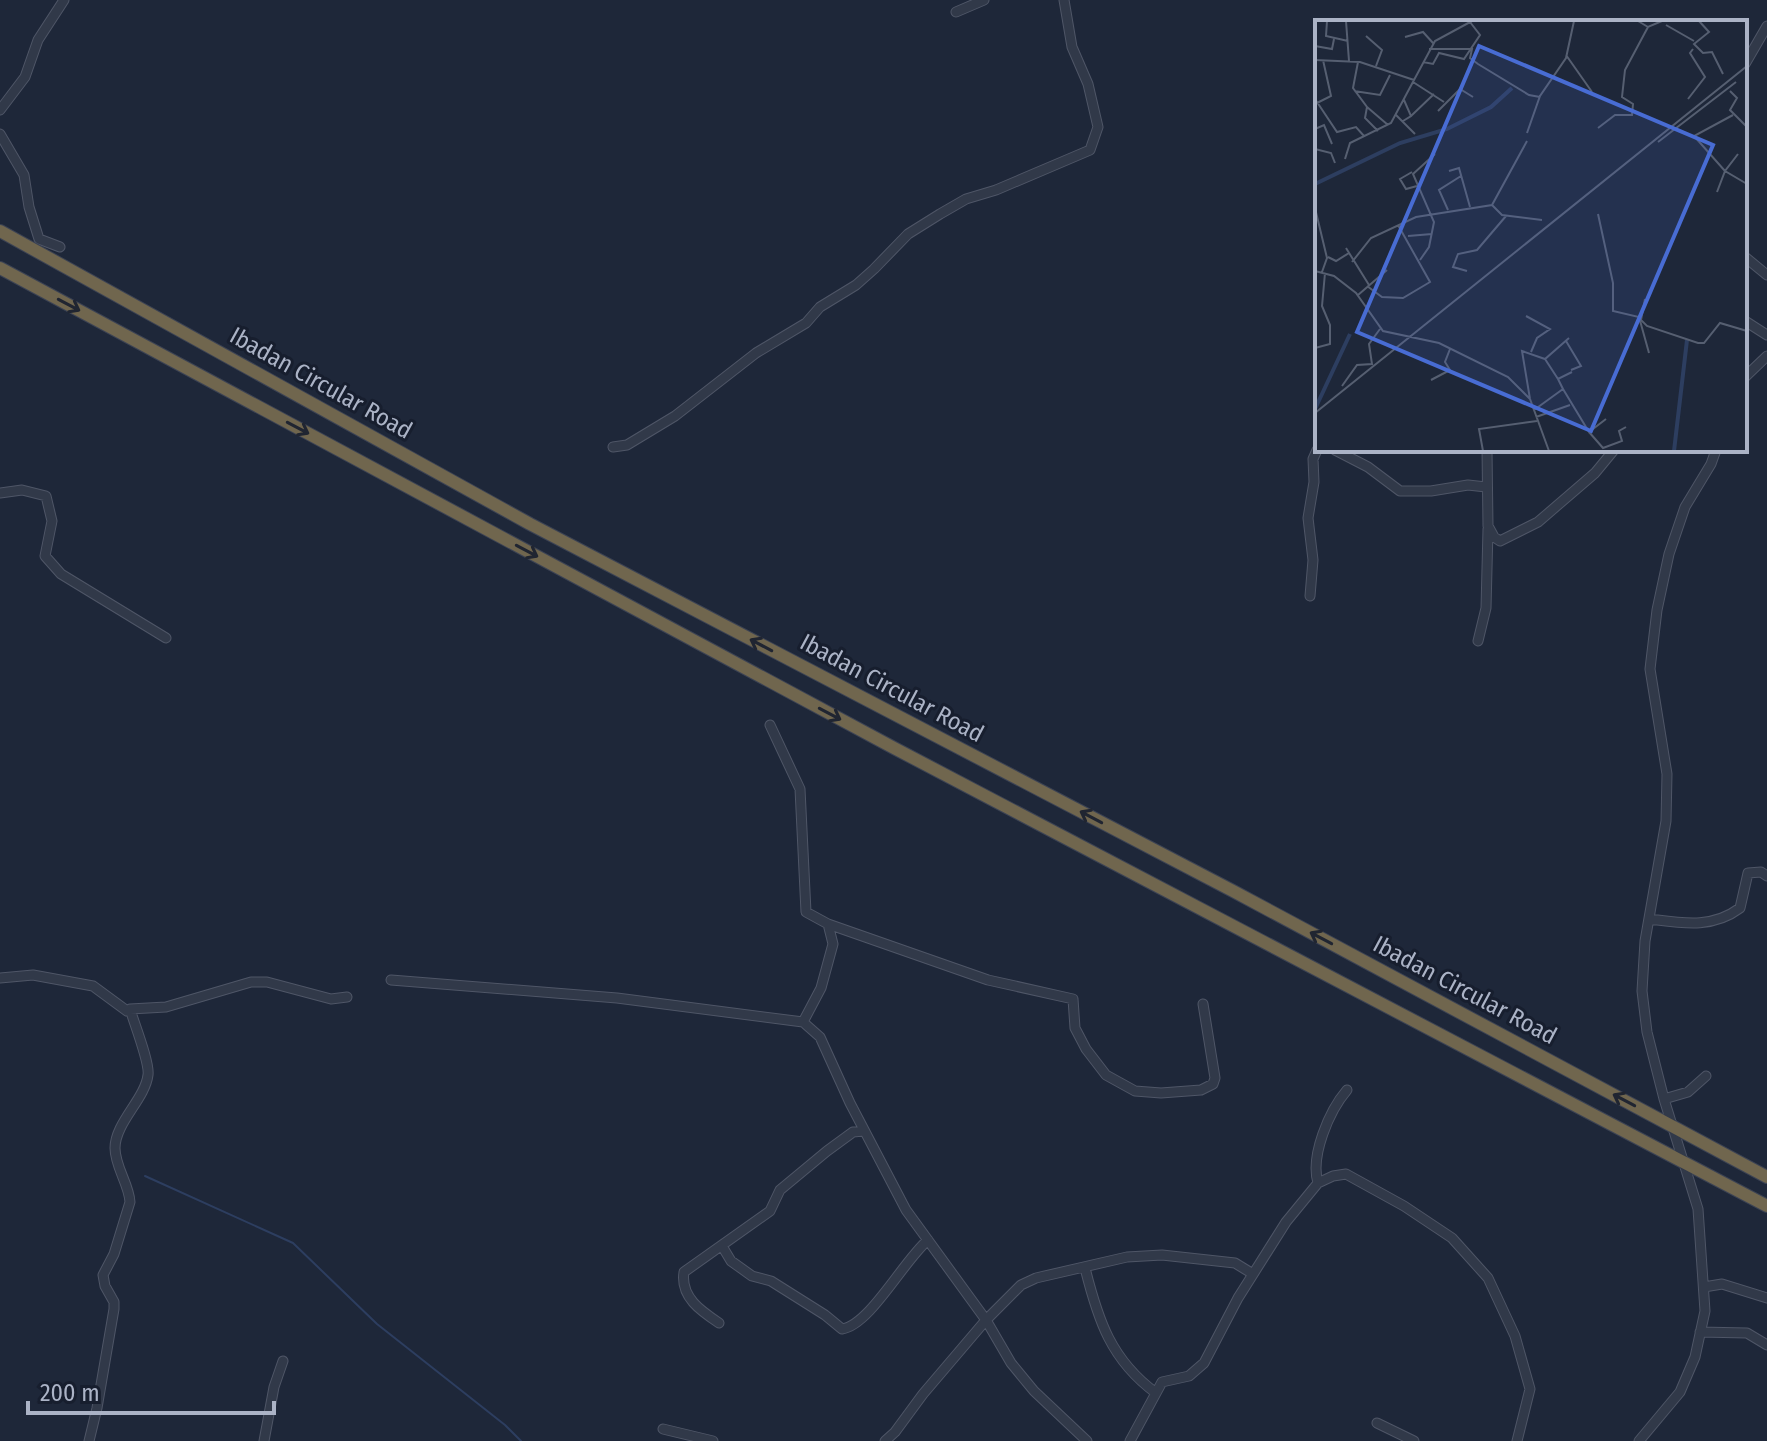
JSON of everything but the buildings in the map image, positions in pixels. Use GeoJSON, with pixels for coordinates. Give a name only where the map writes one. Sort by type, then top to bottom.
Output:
{"type":"FeatureCollection","features":[{"type":"Feature","properties":{"kind":"highway","name":"Ibadan Circular Road"},"geometry":{"type":"LineString","coordinates":[[0,231],[530,524],[1219,884],[1767,1177]]}},
{"type":"Feature","properties":{"kind":"highway","name":"Ibadan Circular Road"},"geometry":{"type":"LineString","coordinates":[[0,268],[894,748],[1767,1206]]}},
{"type":"Feature","properties":{"kind":"street"},"geometry":{"type":"LineString","coordinates":[[0,110],[25,77],[38,40],[64,0]]}},
{"type":"Feature","properties":{"kind":"street"},"geometry":{"type":"LineString","coordinates":[[956,12],[984,0]]}},
{"type":"Feature","properties":{"kind":"street"},"geometry":{"type":"LineString","coordinates":[[613,447],[627,445],[675,416],[756,353],[806,323],[820,307],[856,285],[908,234],[929,220],[966,199],[996,190],[1090,150],[1098,127],[1088,84],[1072,47],[1064,0]]}},
{"type":"Feature","properties":{"kind":"street"},"geometry":{"type":"LineString","coordinates":[[1747,61],[1767,26]]}},
{"type":"Feature","properties":{"kind":"street"},"geometry":{"type":"LineString","coordinates":[[0,134],[24,175],[29,207],[39,239],[60,247]]}},
{"type":"Feature","properties":{"kind":"street"},"geometry":{"type":"LineString","coordinates":[[1747,259],[1767,275]]}},
{"type":"Feature","properties":{"kind":"street"},"geometry":{"type":"LineString","coordinates":[[1747,322],[1767,335]]}},
{"type":"Feature","properties":{"kind":"street"},"geometry":{"type":"LineString","coordinates":[[1747,375],[1767,356]]}},
{"type":"Feature","properties":{"kind":"street"},"geometry":{"type":"LineString","coordinates":[[1310,596],[1313,560],[1308,518],[1316,452]]}},
{"type":"Feature","properties":{"kind":"street"},"geometry":{"type":"LineString","coordinates":[[1339,452],[1368,467],[1400,491],[1431,491],[1468,485],[1486,487]]}},
{"type":"Feature","properties":{"kind":"street"},"geometry":{"type":"LineString","coordinates":[[1478,641],[1486,608],[1487,452]]}},
{"type":"Feature","properties":{"kind":"street"},"geometry":{"type":"LineString","coordinates":[[1488,526],[1500,541],[1538,522],[1595,473],[1612,452]]}},
{"type":"Feature","properties":{"kind":"street"},"geometry":{"type":"LineString","coordinates":[[1639,1441],[1680,1392],[1695,1357],[1705,1311],[1698,1209],[1664,1099],[1647,1032],[1642,991],[1645,941],[1659,872],[1666,806],[1667,774],[1650,669],[1657,610],[1669,554],[1685,507],[1715,452]]}},
{"type":"Feature","properties":{"kind":"street"},"geometry":{"type":"LineString","coordinates":[[0,493],[22,490],[46,496],[52,521],[45,556],[61,574],[166,638]]}},
{"type":"Feature","properties":{"kind":"street"},"geometry":{"type":"LineString","coordinates":[[770,725],[800,789],[806,912],[828,924],[988,980],[1073,999],[1075,1028],[1086,1049],[1106,1075],[1135,1091],[1201,1090],[1213,1084],[1215,1078],[1203,1004]]}},
{"type":"Feature","properties":{"kind":"street"},"geometry":{"type":"LineString","coordinates":[[1650,919],[1686,925],[1728,917],[1740,908],[1748,873],[1761,872],[1767,876]]}},
{"type":"Feature","properties":{"kind":"street"},"geometry":{"type":"LineString","coordinates":[[803,1022],[821,988],[833,944],[828,924]]}},
{"type":"Feature","properties":{"kind":"street"},"geometry":{"type":"LineString","coordinates":[[0,978],[33,975],[93,986],[127,1011],[166,1007],[251,982],[267,982],[331,999],[347,997]]}},
{"type":"Feature","properties":{"kind":"street"},"geometry":{"type":"LineString","coordinates":[[391,980],[617,998],[803,1022],[820,1037],[864,1131],[906,1210],[986,1320],[1011,1363],[1034,1391],[1087,1441]]}},
{"type":"Feature","properties":{"kind":"street"},"geometry":{"type":"LineString","coordinates":[[89,1441],[114,1309],[103,1275],[114,1254],[130,1202],[115,1144],[144,1089],[149,1072],[130,1009]]}},
{"type":"Feature","properties":{"kind":"street"},"geometry":{"type":"LineString","coordinates":[[1664,1099],[1688,1092],[1706,1076]]}},
{"type":"Feature","properties":{"kind":"street"},"geometry":{"type":"LineString","coordinates":[[1318,1183],[1318,1151],[1334,1105],[1347,1090]]}},
{"type":"Feature","properties":{"kind":"street"},"geometry":{"type":"LineString","coordinates":[[719,1323],[689,1299],[683,1280],[684,1272],[770,1211],[780,1190],[797,1174],[853,1132],[864,1131]]}},
{"type":"Feature","properties":{"kind":"street"},"geometry":{"type":"LineString","coordinates":[[1130,1441],[1162,1382],[1189,1376],[1204,1363],[1286,1222],[1318,1183],[1346,1174],[1404,1206],[1452,1238],[1488,1278],[1515,1336],[1530,1389],[1517,1441]]}},
{"type":"Feature","properties":{"kind":"street"},"geometry":{"type":"LineString","coordinates":[[722,1246],[731,1261],[752,1276],[780,1286],[842,1329],[850,1328],[864,1318],[916,1250],[928,1240]]}},
{"type":"Feature","properties":{"kind":"street"},"geometry":{"type":"LineString","coordinates":[[885,1441],[986,1320],[1021,1285],[1036,1278],[1127,1257],[1162,1255],[1235,1263],[1253,1274]]}},
{"type":"Feature","properties":{"kind":"street"},"geometry":{"type":"LineString","coordinates":[[1085,1268],[1105,1334],[1134,1376],[1156,1393]]}},
{"type":"Feature","properties":{"kind":"street"},"geometry":{"type":"LineString","coordinates":[[1704,1287],[1722,1284],[1767,1298]]}},
{"type":"Feature","properties":{"kind":"street"},"geometry":{"type":"LineString","coordinates":[[1700,1332],[1747,1333],[1767,1345]]}},
{"type":"Feature","properties":{"kind":"street"},"geometry":{"type":"LineString","coordinates":[[264,1441],[274,1387],[283,1361]]}},
{"type":"Feature","properties":{"kind":"street"},"geometry":{"type":"LineString","coordinates":[[1377,1423],[1414,1441]]}},
{"type":"Feature","properties":{"kind":"street"},"geometry":{"type":"LineString","coordinates":[[663,1429],[713,1441]]}},
{"type":"Feature","properties":{"kind":"waterway"},"geometry":{"type":"LineString","coordinates":[[145,1176],[293,1243],[377,1324],[521,1441]]}}]}
